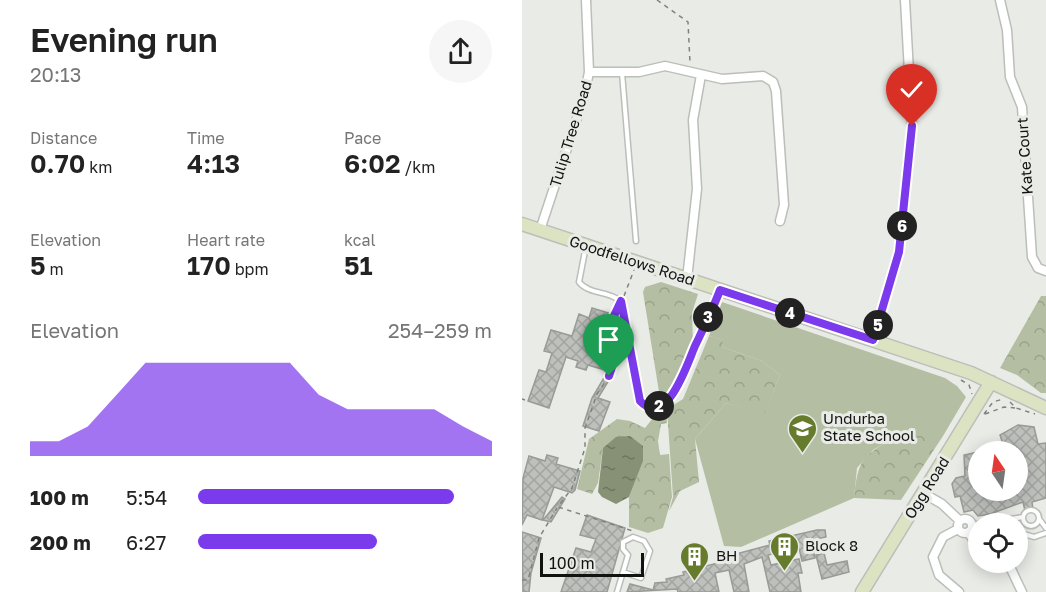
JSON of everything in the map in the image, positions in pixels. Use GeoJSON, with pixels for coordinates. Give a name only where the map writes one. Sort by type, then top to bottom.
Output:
{"type":"FeatureCollection","features":[{"type":"Feature","properties":{"kind":"street","name":"Tulip Tree Road"},"geometry":{"type":"LineString","coordinates":[[540,230],[584,97],[589,72],[586,0]]}},
{"type":"Feature","properties":{"kind":"street"},"geometry":{"type":"LineString","coordinates":[[873,340],[899,252],[912,126],[905,0]]}},
{"type":"Feature","properties":{"kind":"street","name":"Kate Court"},"geometry":{"type":"LineString","coordinates":[[1000,0],[1007,30],[1010,77],[1022,107],[1032,257],[1038,268],[1046,271]]}},
{"type":"Feature","properties":{"kind":"street"},"geometry":{"type":"LineString","coordinates":[[589,72],[639,72],[665,66],[727,80],[763,76],[773,82],[776,91],[784,205],[780,221]]}},
{"type":"Feature","properties":{"kind":"street"},"geometry":{"type":"LineString","coordinates":[[687,279],[697,189],[693,120],[701,75]]}},
{"type":"Feature","properties":{"kind":"street","name":"Goodfellows Road"},"geometry":{"type":"LineString","coordinates":[[522,224],[971,373],[1044,412]]}},
{"type":"Feature","properties":{"kind":"street","name":"Ogg Road"},"geometry":{"type":"LineString","coordinates":[[862,592],[991,382]]}},
{"type":"Feature","properties":{"kind":"street"},"geometry":{"type":"LineString","coordinates":[[923,493],[942,504],[963,533],[968,530]]}},
{"type":"Feature","properties":{"kind":"street"},"geometry":{"type":"LineString","coordinates":[[959,592],[939,575],[933,557],[940,541],[968,519]]}},
{"type":"Feature","properties":{"kind":"street"},"geometry":{"type":"LineString","coordinates":[[1013,573],[1022,592]]}},
{"type":"Feature","properties":{"kind":"lane"},"geometry":{"type":"LineString","coordinates":[[622,72],[636,241]]}},
{"type":"Feature","properties":{"kind":"lane"},"geometry":{"type":"LineString","coordinates":[[586,246],[579,282],[583,286],[621,301],[640,401],[646,407],[655,408],[664,403],[678,387],[720,290]]}},
{"type":"Feature","properties":{"kind":"lane"},"geometry":{"type":"LineString","coordinates":[[1026,513],[1034,511],[1046,528]]}},
{"type":"Feature","properties":{"kind":"lane"},"geometry":{"type":"LineString","coordinates":[[1028,526],[1036,525],[1039,520]]}},
{"type":"Feature","properties":{"kind":"lane"},"geometry":{"type":"LineString","coordinates":[[1028,535],[1034,537],[1046,533]]}},
{"type":"Feature","properties":{"kind":"lane"},"geometry":{"type":"LineString","coordinates":[[617,592],[628,555],[623,549],[623,542],[627,538],[639,539],[648,545],[650,551],[641,578],[623,572]]}},
{"type":"Feature","properties":{"kind":"path"},"geometry":{"type":"LineString","coordinates":[[657,0],[688,22],[691,73]]}},
{"type":"Feature","properties":{"kind":"path"},"geometry":{"type":"LineString","coordinates":[[522,580],[528,580],[539,538],[573,488],[585,448],[585,428],[597,394],[609,376],[618,348],[613,318],[634,270]]}},
{"type":"Feature","properties":{"kind":"path"},"geometry":{"type":"LineString","coordinates":[[1016,408],[1005,399],[999,399],[984,414],[1004,407],[1044,412]]}},
{"type":"Feature","properties":{"kind":"path"},"geometry":{"type":"LineString","coordinates":[[558,507],[640,533],[639,539]]}},
{"type":"Feature","properties":{"kind":"green space"},"geometry":{"type":"Polygon","coordinates":[[[661,282],[698,294],[692,313],[693,342],[674,387],[664,397],[659,392],[643,292],[645,287],[661,282]]]}},
{"type":"Feature","properties":{"kind":"green space"},"geometry":{"type":"Polygon","coordinates":[[[1041,296],[1046,296],[1046,393],[1041,393],[1017,375],[1000,368],[1041,296]]]}},
{"type":"Feature","properties":{"kind":"green space"},"geometry":{"type":"Polygon","coordinates":[[[722,302],[945,378],[957,386],[966,397],[943,436],[897,436],[873,450],[857,468],[854,498],[741,547],[724,546],[695,439],[726,403],[764,415],[780,375],[762,361],[722,347],[723,340],[709,336],[722,302]]]}},
{"type":"Feature","properties":{"kind":"green space"},"geometry":{"type":"Polygon","coordinates":[[[709,336],[724,340],[722,347],[762,361],[780,375],[764,416],[726,403],[695,439],[699,482],[680,491],[669,511],[673,497],[667,409],[683,399],[709,336]]]}},
{"type":"Feature","properties":{"kind":"green space"},"geometry":{"type":"Polygon","coordinates":[[[666,411],[667,423],[661,424],[658,441],[660,455],[669,454],[672,497],[663,528],[648,533],[629,527],[629,497],[643,460],[643,446],[603,448],[598,483],[592,494],[577,489],[589,439],[617,419],[630,421],[645,428],[657,413],[666,411]]]}},
{"type":"Feature","properties":{"kind":"green space"},"geometry":{"type":"Polygon","coordinates":[[[897,436],[943,436],[901,500],[854,498],[857,475],[864,460],[869,454],[897,436]]]}},
{"type":"Feature","properties":{"kind":"water"},"geometry":{"type":"Polygon","coordinates":[[[630,436],[643,446],[643,461],[629,497],[616,504],[602,497],[598,492],[603,448],[616,437],[630,436]]]}},
{"type":"Feature","properties":{"kind":"building"},"geometry":{"type":"Polygon","coordinates":[[[592,308],[612,314],[602,345],[620,351],[611,377],[598,398],[610,402],[599,431],[583,426],[592,398],[608,371],[588,365],[586,370],[576,367],[578,361],[566,357],[549,408],[528,401],[539,370],[546,372],[552,353],[544,351],[551,330],[572,336],[579,314],[589,318],[592,308]]]}},
{"type":"Feature","properties":{"kind":"building"},"geometry":{"type":"Polygon","coordinates":[[[1018,425],[1034,427],[1038,444],[1046,443],[1046,498],[1032,502],[1033,509],[1025,511],[1023,502],[993,513],[976,513],[973,510],[964,512],[960,496],[955,497],[952,484],[956,478],[965,476],[964,455],[968,454],[968,501],[1028,501],[1028,441],[1002,441],[1000,435],[1018,425]]]}},
{"type":"Feature","properties":{"kind":"building"},"geometry":{"type":"Polygon","coordinates":[[[547,455],[558,458],[556,464],[580,471],[575,490],[572,493],[554,487],[542,520],[527,515],[522,525],[523,478],[529,456],[545,461],[547,455]]]}},
{"type":"Feature","properties":{"kind":"building"},"geometry":{"type":"Polygon","coordinates":[[[562,497],[565,499],[551,522],[543,520],[562,497]]]}},
{"type":"Feature","properties":{"kind":"building"},"geometry":{"type":"Polygon","coordinates":[[[587,515],[625,528],[607,592],[561,592],[576,548],[591,552],[596,539],[580,535],[587,515]]]}},
{"type":"Feature","properties":{"kind":"building"},"geometry":{"type":"Polygon","coordinates":[[[825,530],[826,537],[811,540],[815,558],[802,561],[799,548],[768,555],[771,565],[799,559],[802,573],[798,573],[801,592],[770,592],[762,557],[744,564],[749,592],[734,592],[729,570],[715,573],[719,592],[678,592],[677,589],[627,592],[630,584],[653,590],[655,583],[667,582],[666,579],[684,575],[683,572],[733,559],[732,555],[770,545],[769,541],[825,530]]]}},
{"type":"Feature","properties":{"kind":"building"},"geometry":{"type":"Polygon","coordinates":[[[522,532],[541,538],[531,573],[529,592],[523,592],[522,532]]]}},
{"type":"Feature","properties":{"kind":"building"},"geometry":{"type":"Polygon","coordinates":[[[824,553],[827,565],[847,561],[849,572],[822,579],[816,555],[824,553]]]}},
{"type":"Feature","properties":{"kind":"place","name":"Undurba State School"},"geometry":{"type":"Point","coordinates":[802,454]}},
{"type":"Feature","properties":{"kind":"place","name":"Block 8"},"geometry":{"type":"Point","coordinates":[784,572]}},
{"type":"Feature","properties":{"kind":"place","name":"BH"},"geometry":{"type":"Point","coordinates":[695,582]}},
{"type":"Feature","properties":{"kind":"route"},"geometry":{"type":"LineString","coordinates":[[609,376],[618,348],[613,318],[617,312],[616,306],[621,301],[640,401],[646,407],[655,408],[664,403],[678,387],[720,290],[873,340],[897,264],[912,126]]}}]}
